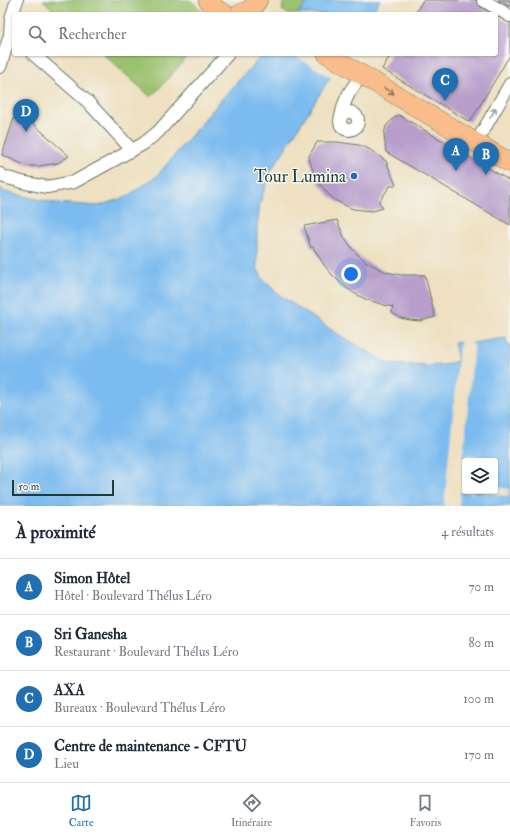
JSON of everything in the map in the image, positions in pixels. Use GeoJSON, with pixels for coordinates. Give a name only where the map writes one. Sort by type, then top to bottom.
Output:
{"type":"FeatureCollection","features":[{"type":"Feature","properties":{"kind":"main road"},"geometry":{"type":"LineString","coordinates":[[208,0],[210,4],[220,12]]}},
{"type":"Feature","properties":{"kind":"main road"},"geometry":{"type":"LineString","coordinates":[[331,56],[343,63],[358,81],[476,143],[510,163]]}},
{"type":"Feature","properties":{"kind":"street"},"geometry":{"type":"LineString","coordinates":[[13,12],[17,0]]}},
{"type":"Feature","properties":{"kind":"street"},"geometry":{"type":"LineString","coordinates":[[483,0],[510,16]]}},
{"type":"Feature","properties":{"kind":"street"},"geometry":{"type":"LineString","coordinates":[[0,68],[12,37],[12,15]]}},
{"type":"Feature","properties":{"kind":"street"},"geometry":{"type":"LineString","coordinates":[[35,56],[88,102],[132,150]]}},
{"type":"Feature","properties":{"kind":"street"},"geometry":{"type":"LineString","coordinates":[[0,174],[4,177],[26,184],[47,187],[74,182],[143,144],[158,132],[226,56]]}},
{"type":"Feature","properties":{"kind":"street"},"geometry":{"type":"LineString","coordinates":[[358,81],[355,115],[358,123],[356,128],[350,130],[342,127],[340,121],[345,101],[358,81]]}},
{"type":"Feature","properties":{"kind":"street"},"geometry":{"type":"LineString","coordinates":[[476,143],[510,84]]}},
{"type":"Feature","properties":{"kind":"green space"},"geometry":{"type":"Polygon","coordinates":[[[43,0],[190,0],[203,12],[56,12],[43,0]]]}},
{"type":"Feature","properties":{"kind":"green space"},"geometry":{"type":"Polygon","coordinates":[[[284,0],[309,0],[299,12],[285,12],[282,10],[284,0]]]}},
{"type":"Feature","properties":{"kind":"green space"},"geometry":{"type":"Polygon","coordinates":[[[105,56],[188,56],[151,97],[105,56]]]}},
{"type":"Feature","properties":{"kind":"water"},"geometry":{"type":"Polygon","coordinates":[[[309,0],[380,0],[372,12],[299,12],[309,0]]]}},
{"type":"Feature","properties":{"kind":"water"},"geometry":{"type":"Polygon","coordinates":[[[261,56],[344,56],[271,171],[260,202],[257,229],[257,268],[263,279],[278,294],[336,333],[389,364],[429,366],[449,364],[458,360],[454,343],[457,342],[465,345],[506,338],[507,345],[510,345],[510,506],[0,506],[0,188],[5,192],[55,203],[98,206],[126,197],[157,176],[221,100],[261,56]]]}},
{"type":"Feature","properties":{"kind":"pier"},"geometry":{"type":"Polygon","coordinates":[[[295,56],[346,56],[332,78],[295,56]]]}},
{"type":"Feature","properties":{"kind":"pier"},"geometry":{"type":"Polygon","coordinates":[[[461,342],[474,344],[462,458],[462,492],[460,492],[459,506],[444,506],[459,347],[461,342]]]}},
{"type":"Feature","properties":{"kind":"pier"},"geometry":{"type":"Polygon","coordinates":[[[468,455],[478,456],[478,458],[467,458],[468,455]]]}},
{"type":"Feature","properties":{"kind":"pier"},"geometry":{"type":"Polygon","coordinates":[[[498,487],[509,489],[508,496],[491,494],[498,494],[498,487]]]}},
{"type":"Feature","properties":{"kind":"building"},"geometry":{"type":"Polygon","coordinates":[[[423,0],[476,0],[479,6],[489,12],[416,12],[423,0]]]}},
{"type":"Feature","properties":{"kind":"building"},"geometry":{"type":"Polygon","coordinates":[[[498,0],[510,0],[510,7],[498,0]]]}},
{"type":"Feature","properties":{"kind":"building"},"geometry":{"type":"Polygon","coordinates":[[[498,17],[510,23],[510,55],[470,122],[382,69],[390,56],[498,56],[498,17]]]}},
{"type":"Feature","properties":{"kind":"building"},"geometry":{"type":"Polygon","coordinates":[[[17,109],[69,156],[58,163],[28,166],[2,155],[17,109]]]}},
{"type":"Feature","properties":{"kind":"building"},"geometry":{"type":"Polygon","coordinates":[[[399,115],[510,181],[510,225],[386,152],[384,134],[386,126],[399,115]]]}},
{"type":"Feature","properties":{"kind":"building","name":"Tour Lumina"},"geometry":{"type":"Polygon","coordinates":[[[317,142],[337,142],[359,145],[369,149],[386,161],[396,185],[390,186],[379,202],[383,208],[373,211],[353,209],[336,201],[329,195],[319,183],[309,158],[317,142]]]}},
{"type":"Feature","properties":{"kind":"building"},"geometry":{"type":"Polygon","coordinates":[[[337,220],[344,237],[354,251],[365,261],[386,272],[401,275],[425,275],[435,317],[420,321],[401,318],[392,313],[393,307],[365,299],[352,292],[334,277],[324,265],[313,247],[311,248],[304,226],[337,220]]]}},
{"type":"Feature","properties":{"kind":"place","name":"AXA"},"geometry":{"type":"Point","coordinates":[445,101]}},
{"type":"Feature","properties":{"kind":"place","name":"Centre de maintenance - CFTU"},"geometry":{"type":"Point","coordinates":[26,132]}},
{"type":"Feature","properties":{"kind":"place","name":"Simon Hôtel"},"geometry":{"type":"Point","coordinates":[456,171]}},
{"type":"Feature","properties":{"kind":"place","name":"Sri Ganesha"},"geometry":{"type":"Point","coordinates":[486,175]}},
{"type":"Feature","properties":{"kind":"place","name":"Tour Lumina"},"geometry":{"type":"Point","coordinates":[354,176]}}]}
